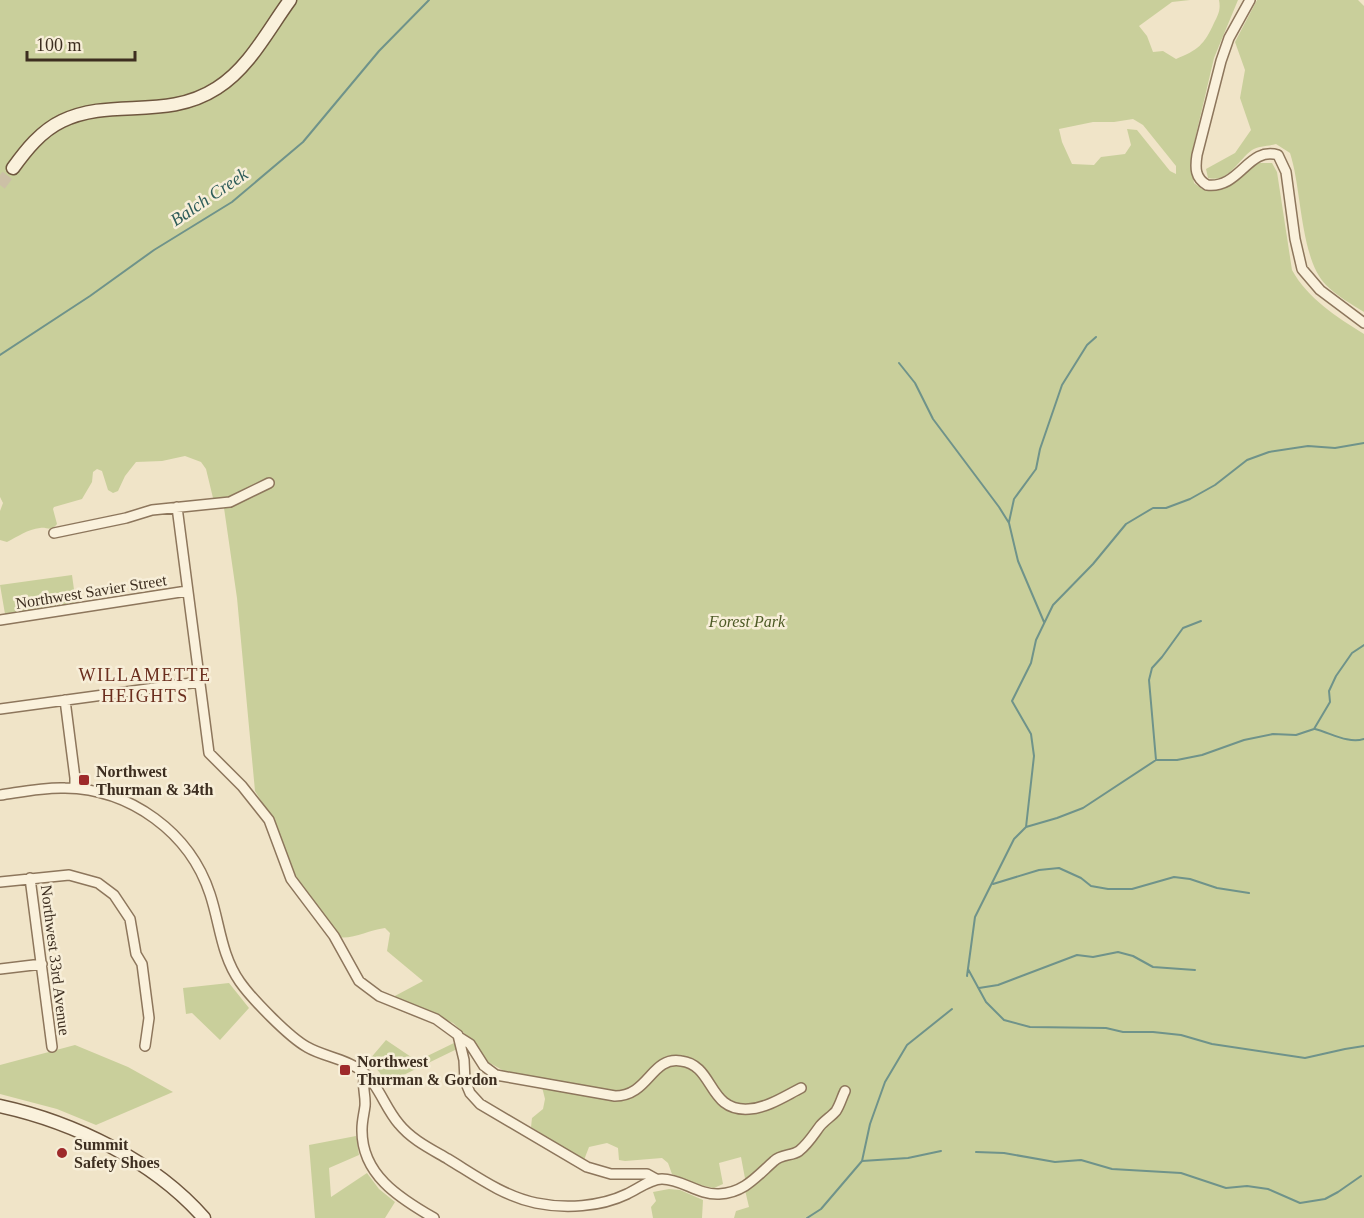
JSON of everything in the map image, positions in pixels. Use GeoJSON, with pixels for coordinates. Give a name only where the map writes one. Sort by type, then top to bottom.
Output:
{"type":"FeatureCollection","features":[{"type":"Feature","properties":{"kind":"main road"},"geometry":{"type":"LineString","coordinates":[[13,168],[40,136],[70,117],[98,111],[182,105],[208,94],[227,81],[247,61],[290,0]]}},
{"type":"Feature","properties":{"kind":"main road"},"geometry":{"type":"LineString","coordinates":[[0,1106],[51,1120],[110,1146],[154,1174],[204,1218]]}},
{"type":"Feature","properties":{"kind":"street"},"geometry":{"type":"LineString","coordinates":[[1250,0],[1228,38],[1221,61],[1197,155],[1197,176],[1207,185],[1222,185],[1233,179],[1257,157],[1267,153],[1278,155],[1286,172],[1295,239],[1302,269],[1320,291],[1364,323]]}},
{"type":"Feature","properties":{"kind":"street"},"geometry":{"type":"LineString","coordinates":[[54,533],[126,518],[152,510],[230,502],[269,483]]}},
{"type":"Feature","properties":{"kind":"street"},"geometry":{"type":"LineString","coordinates":[[177,507],[209,753],[243,786],[268,820],[291,879],[334,936],[359,981],[379,996],[442,1023],[470,1044],[484,1066],[496,1075],[624,1096],[637,1090],[662,1065],[681,1060],[698,1068],[715,1095],[727,1105],[749,1109],[764,1105],[801,1088]]}},
{"type":"Feature","properties":{"kind":"street","name":"Northwest Savier Street"},"geometry":{"type":"LineString","coordinates":[[0,620],[187,591]]}},
{"type":"Feature","properties":{"kind":"street"},"geometry":{"type":"LineString","coordinates":[[0,709],[199,682]]}},
{"type":"Feature","properties":{"kind":"street"},"geometry":{"type":"LineString","coordinates":[[65,700],[75,788]]}},
{"type":"Feature","properties":{"kind":"street"},"geometry":{"type":"LineString","coordinates":[[0,795],[75,788],[127,802],[155,818],[178,838],[202,875],[214,908],[227,958],[245,989],[304,1046],[349,1063],[365,1074],[374,1083],[399,1125],[412,1137],[490,1185],[516,1197],[547,1205],[588,1204],[616,1198],[656,1179]]}},
{"type":"Feature","properties":{"kind":"street"},"geometry":{"type":"LineString","coordinates":[[0,882],[69,875],[88,878],[106,887],[130,919],[136,954],[142,964],[149,1018],[145,1046]]}},
{"type":"Feature","properties":{"kind":"street","name":"Northwest 33rd Avenue"},"geometry":{"type":"LineString","coordinates":[[30,878],[52,1047]]}},
{"type":"Feature","properties":{"kind":"street"},"geometry":{"type":"LineString","coordinates":[[0,969],[42,964]]}},
{"type":"Feature","properties":{"kind":"street"},"geometry":{"type":"LineString","coordinates":[[459,1037],[464,1060],[465,1081],[470,1093],[480,1104],[587,1167],[611,1174],[647,1174],[656,1179],[673,1180],[709,1194],[738,1190],[751,1183],[777,1159],[799,1151],[835,1112],[845,1091]]}},
{"type":"Feature","properties":{"kind":"street"},"geometry":{"type":"LineString","coordinates":[[365,1074],[362,1085],[365,1102],[362,1130],[364,1146],[372,1168],[376,1175],[397,1195],[434,1218]]}},
{"type":"Feature","properties":{"kind":"green space","name":"Forest Park"},"geometry":{"type":"Polygon","coordinates":[[[0,0],[1190,0],[1172,2],[1139,26],[1147,36],[1153,52],[1163,51],[1176,59],[1190,53],[1203,42],[1218,15],[1219,0],[1238,0],[1214,58],[1191,156],[1194,183],[1202,189],[1219,190],[1256,163],[1272,163],[1277,172],[1292,270],[1315,299],[1364,334],[1364,1218],[734,1218],[736,1211],[749,1207],[741,1157],[719,1163],[723,1184],[714,1188],[699,1185],[672,1174],[668,1163],[662,1158],[619,1160],[618,1148],[607,1143],[589,1147],[584,1160],[531,1127],[532,1118],[543,1109],[545,1099],[540,1079],[504,1071],[488,1062],[474,1042],[453,1023],[393,997],[423,981],[387,951],[390,933],[385,928],[349,937],[337,937],[298,882],[270,815],[255,791],[237,598],[223,501],[213,498],[206,469],[201,462],[185,456],[162,461],[136,462],[125,476],[118,491],[113,493],[108,490],[102,471],[97,469],[93,472],[92,482],[82,499],[54,507],[57,524],[55,526],[51,529],[31,530],[7,542],[0,540],[0,511],[3,503],[0,497],[0,0]],[[1133,119],[1093,122],[1059,129],[1072,164],[1094,165],[1101,157],[1125,154],[1131,145],[1127,129],[1137,130],[1170,171],[1176,174],[1176,166],[1143,125],[1133,119]]]}},
{"type":"Feature","properties":{"kind":"green space"},"geometry":{"type":"Polygon","coordinates":[[[1257,0],[1358,0],[1364,6],[1364,312],[1335,293],[1317,273],[1306,241],[1290,153],[1276,144],[1257,148],[1227,174],[1215,179],[1208,178],[1206,169],[1235,153],[1251,130],[1240,98],[1245,70],[1235,42],[1257,0]]]}},
{"type":"Feature","properties":{"kind":"green space"},"geometry":{"type":"Polygon","coordinates":[[[72,575],[76,604],[5,614],[0,585],[72,575]]]}},
{"type":"Feature","properties":{"kind":"green space"},"geometry":{"type":"Polygon","coordinates":[[[229,983],[249,1008],[220,1040],[192,1013],[186,1014],[183,988],[229,983]]]}},
{"type":"Feature","properties":{"kind":"green space"},"geometry":{"type":"Polygon","coordinates":[[[386,1040],[417,1061],[454,1043],[457,1049],[385,1084],[380,1073],[369,1060],[386,1040]]]}},
{"type":"Feature","properties":{"kind":"green space"},"geometry":{"type":"Polygon","coordinates":[[[75,1045],[128,1067],[173,1092],[96,1125],[57,1109],[0,1094],[0,1065],[75,1045]]]}},
{"type":"Feature","properties":{"kind":"green space"},"geometry":{"type":"Polygon","coordinates":[[[356,1136],[359,1155],[329,1168],[331,1197],[367,1173],[379,1189],[395,1202],[385,1218],[315,1218],[309,1145],[356,1136]]]}},
{"type":"Feature","properties":{"kind":"green space"},"geometry":{"type":"Polygon","coordinates":[[[669,1189],[680,1190],[703,1200],[702,1218],[653,1218],[651,1207],[656,1201],[653,1192],[669,1189]]]}},
{"type":"Feature","properties":{"kind":"waterway","name":"Balch Creek"},"geometry":{"type":"LineString","coordinates":[[0,355],[90,296],[154,250],[232,202],[303,142],[379,51],[429,0]]}},
{"type":"Feature","properties":{"kind":"waterway"},"geometry":{"type":"LineString","coordinates":[[1009,522],[1014,499],[1036,469],[1040,449],[1062,385],[1087,345],[1096,337]]}},
{"type":"Feature","properties":{"kind":"waterway"},"geometry":{"type":"LineString","coordinates":[[899,363],[915,383],[933,419],[1009,523],[1018,561],[1044,622]]}},
{"type":"Feature","properties":{"kind":"waterway"},"geometry":{"type":"LineString","coordinates":[[1026,827],[1034,756],[1031,734],[1012,701],[1031,663],[1036,640],[1053,605],[1093,564],[1126,524],[1153,508],[1166,508],[1190,499],[1215,485],[1247,460],[1269,452],[1308,446],[1335,448],[1364,443]]}},
{"type":"Feature","properties":{"kind":"waterway"},"geometry":{"type":"LineString","coordinates":[[1156,760],[1149,680],[1152,668],[1183,628],[1201,621]]}},
{"type":"Feature","properties":{"kind":"waterway"},"geometry":{"type":"LineString","coordinates":[[967,976],[975,917],[1014,839],[1026,827],[1083,808],[1156,760],[1177,760],[1202,755],[1244,740],[1273,734],[1296,735],[1314,729],[1330,702],[1329,691],[1336,676],[1352,653],[1364,645]]}},
{"type":"Feature","properties":{"kind":"waterway"},"geometry":{"type":"LineString","coordinates":[[1315,729],[1346,739],[1364,739]]}},
{"type":"Feature","properties":{"kind":"waterway"},"geometry":{"type":"LineString","coordinates":[[993,884],[1039,870],[1059,868],[1081,878],[1091,886],[1108,889],[1132,889],[1174,877],[1249,893]]}},
{"type":"Feature","properties":{"kind":"waterway"},"geometry":{"type":"LineString","coordinates":[[979,988],[998,985],[1077,955],[1093,957],[1118,952],[1133,956],[1153,967],[1195,970]]}},
{"type":"Feature","properties":{"kind":"waterway"},"geometry":{"type":"LineString","coordinates":[[968,969],[986,1002],[1004,1020],[1030,1027],[1106,1028],[1123,1032],[1181,1035],[1212,1044],[1305,1058],[1364,1046]]}},
{"type":"Feature","properties":{"kind":"waterway"},"geometry":{"type":"LineString","coordinates":[[807,1218],[821,1209],[862,1161],[870,1124],[885,1082],[907,1045],[952,1009]]}},
{"type":"Feature","properties":{"kind":"waterway"},"geometry":{"type":"LineString","coordinates":[[862,1161],[908,1158],[941,1151]]}},
{"type":"Feature","properties":{"kind":"waterway"},"geometry":{"type":"LineString","coordinates":[[976,1152],[1004,1153],[1055,1162],[1081,1160],[1112,1169],[1181,1173],[1226,1188],[1247,1186],[1268,1189],[1300,1203],[1325,1199],[1361,1176]]}},
{"type":"Feature","properties":{"kind":"tunnel"},"geometry":{"type":"LineString","coordinates":[[0,185],[13,168]]}},
{"type":"Feature","properties":{"kind":"place","name":"Northwest Thurman & 34th"},"geometry":{"type":"Point","coordinates":[84,780]}},
{"type":"Feature","properties":{"kind":"place","name":"Northwest Thurman & Gordon"},"geometry":{"type":"Point","coordinates":[345,1070]}},
{"type":"Feature","properties":{"kind":"place","name":"Summit Safety Shoes"},"geometry":{"type":"Point","coordinates":[62,1153]}},
{"type":"Feature","properties":{"kind":"district","name":"WILLAMETTE HEIGHTS"},"geometry":{"type":"Point","coordinates":[145,685]}}]}
